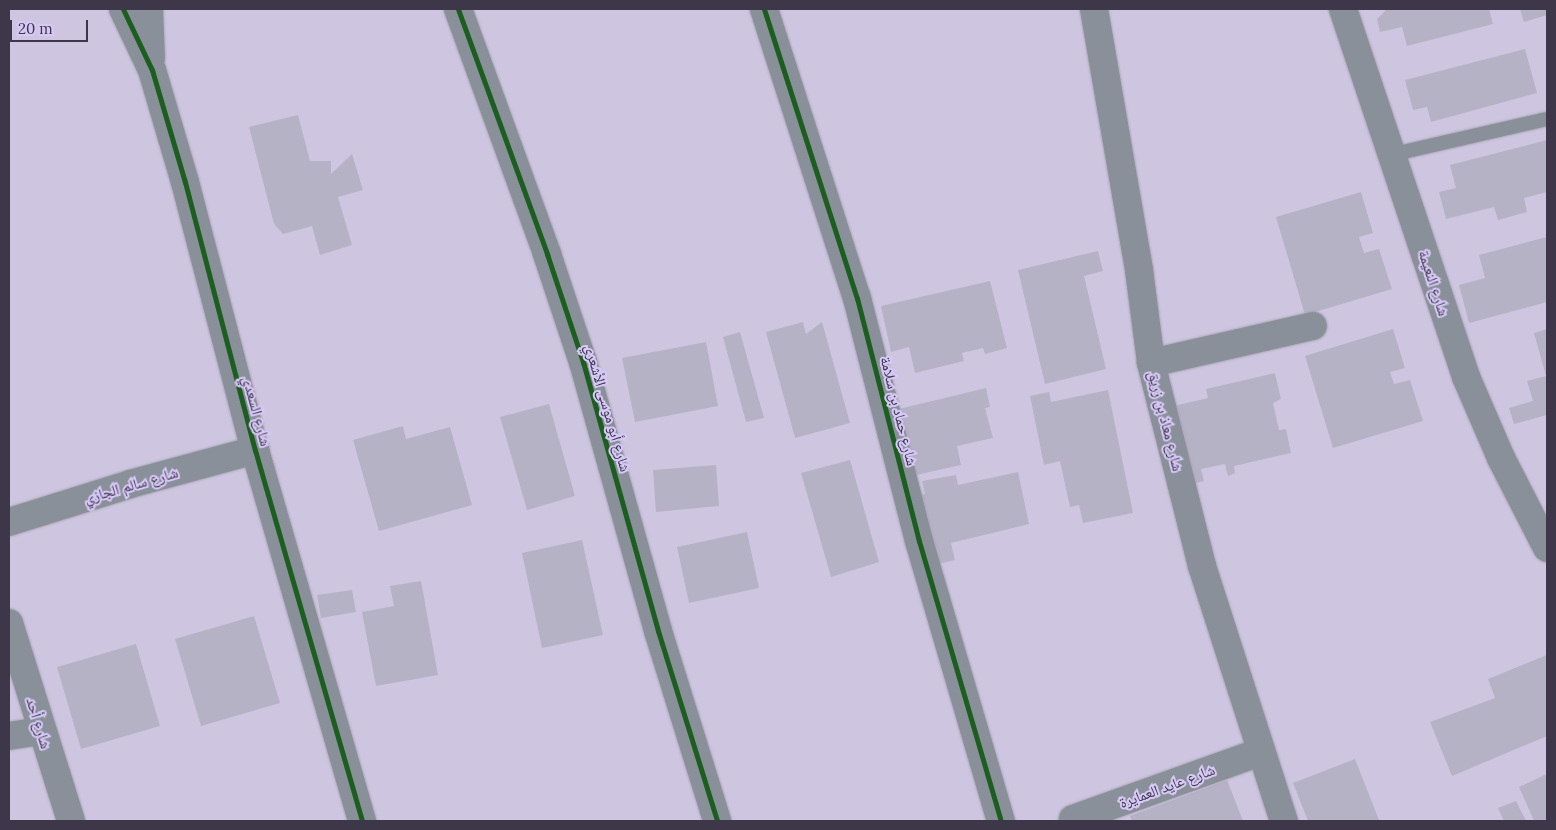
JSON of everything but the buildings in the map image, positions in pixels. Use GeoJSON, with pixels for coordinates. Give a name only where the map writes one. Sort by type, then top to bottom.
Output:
{"type":"FeatureCollection","features":[{"type":"Feature","properties":{"kind":"street","name":"شارع السعدي"},"geometry":{"type":"LineString","coordinates":[[123,9],[152,70],[185,182],[254,450],[362,821]]}},
{"type":"Feature","properties":{"kind":"street","name":"شارع السعدي"},"geometry":{"type":"LineString","coordinates":[[149,9],[152,70]]}},
{"type":"Feature","properties":{"kind":"street","name":"شارع أبو موسى الأشعري"},"geometry":{"type":"LineString","coordinates":[[458,9],[547,254],[582,362],[658,631],[716,821]]}},
{"type":"Feature","properties":{"kind":"street","name":"شارع حماد بن سلامة"},"geometry":{"type":"LineString","coordinates":[[764,9],[857,298],[919,541],[1001,821]]}},
{"type":"Feature","properties":{"kind":"street","name":"شارع معاذ بن زريق"},"geometry":{"type":"LineString","coordinates":[[1094,9],[1139,270],[1151,364],[1202,566],[1260,752],[1284,821]]}},
{"type":"Feature","properties":{"kind":"street","name":"شارع النعيمة"},"geometry":{"type":"LineString","coordinates":[[1343,9],[1394,154],[1428,270],[1466,376],[1501,458],[1547,548]]}},
{"type":"Feature","properties":{"kind":"street"},"geometry":{"type":"LineString","coordinates":[[1151,364],[1313,326]]}},
{"type":"Feature","properties":{"kind":"street","name":"شارع سالم الجازي"},"geometry":{"type":"LineString","coordinates":[[9,522],[130,484],[254,450]]}},
{"type":"Feature","properties":{"kind":"street","name":"شارع أحد"},"geometry":{"type":"LineString","coordinates":[[9,623],[41,731],[71,821]]}},
{"type":"Feature","properties":{"kind":"street"},"geometry":{"type":"LineString","coordinates":[[9,736],[41,731]]}},
{"type":"Feature","properties":{"kind":"street","name":"شارع عايد العمايرة"},"geometry":{"type":"LineString","coordinates":[[1073,820],[1260,752]]}},
{"type":"Feature","properties":{"kind":"lane"},"geometry":{"type":"LineString","coordinates":[[1394,154],[1547,119]]}},
{"type":"Feature","properties":{"kind":"cycle path"},"geometry":{"type":"LineString","coordinates":[[123,9],[152,70],[185,182],[255,450],[362,821]]}},
{"type":"Feature","properties":{"kind":"cycle path"},"geometry":{"type":"LineString","coordinates":[[458,9],[547,254],[583,362],[658,631],[717,821]]}},
{"type":"Feature","properties":{"kind":"cycle path"},"geometry":{"type":"LineString","coordinates":[[764,9],[857,298],[919,541],[1001,821]]}}]}
